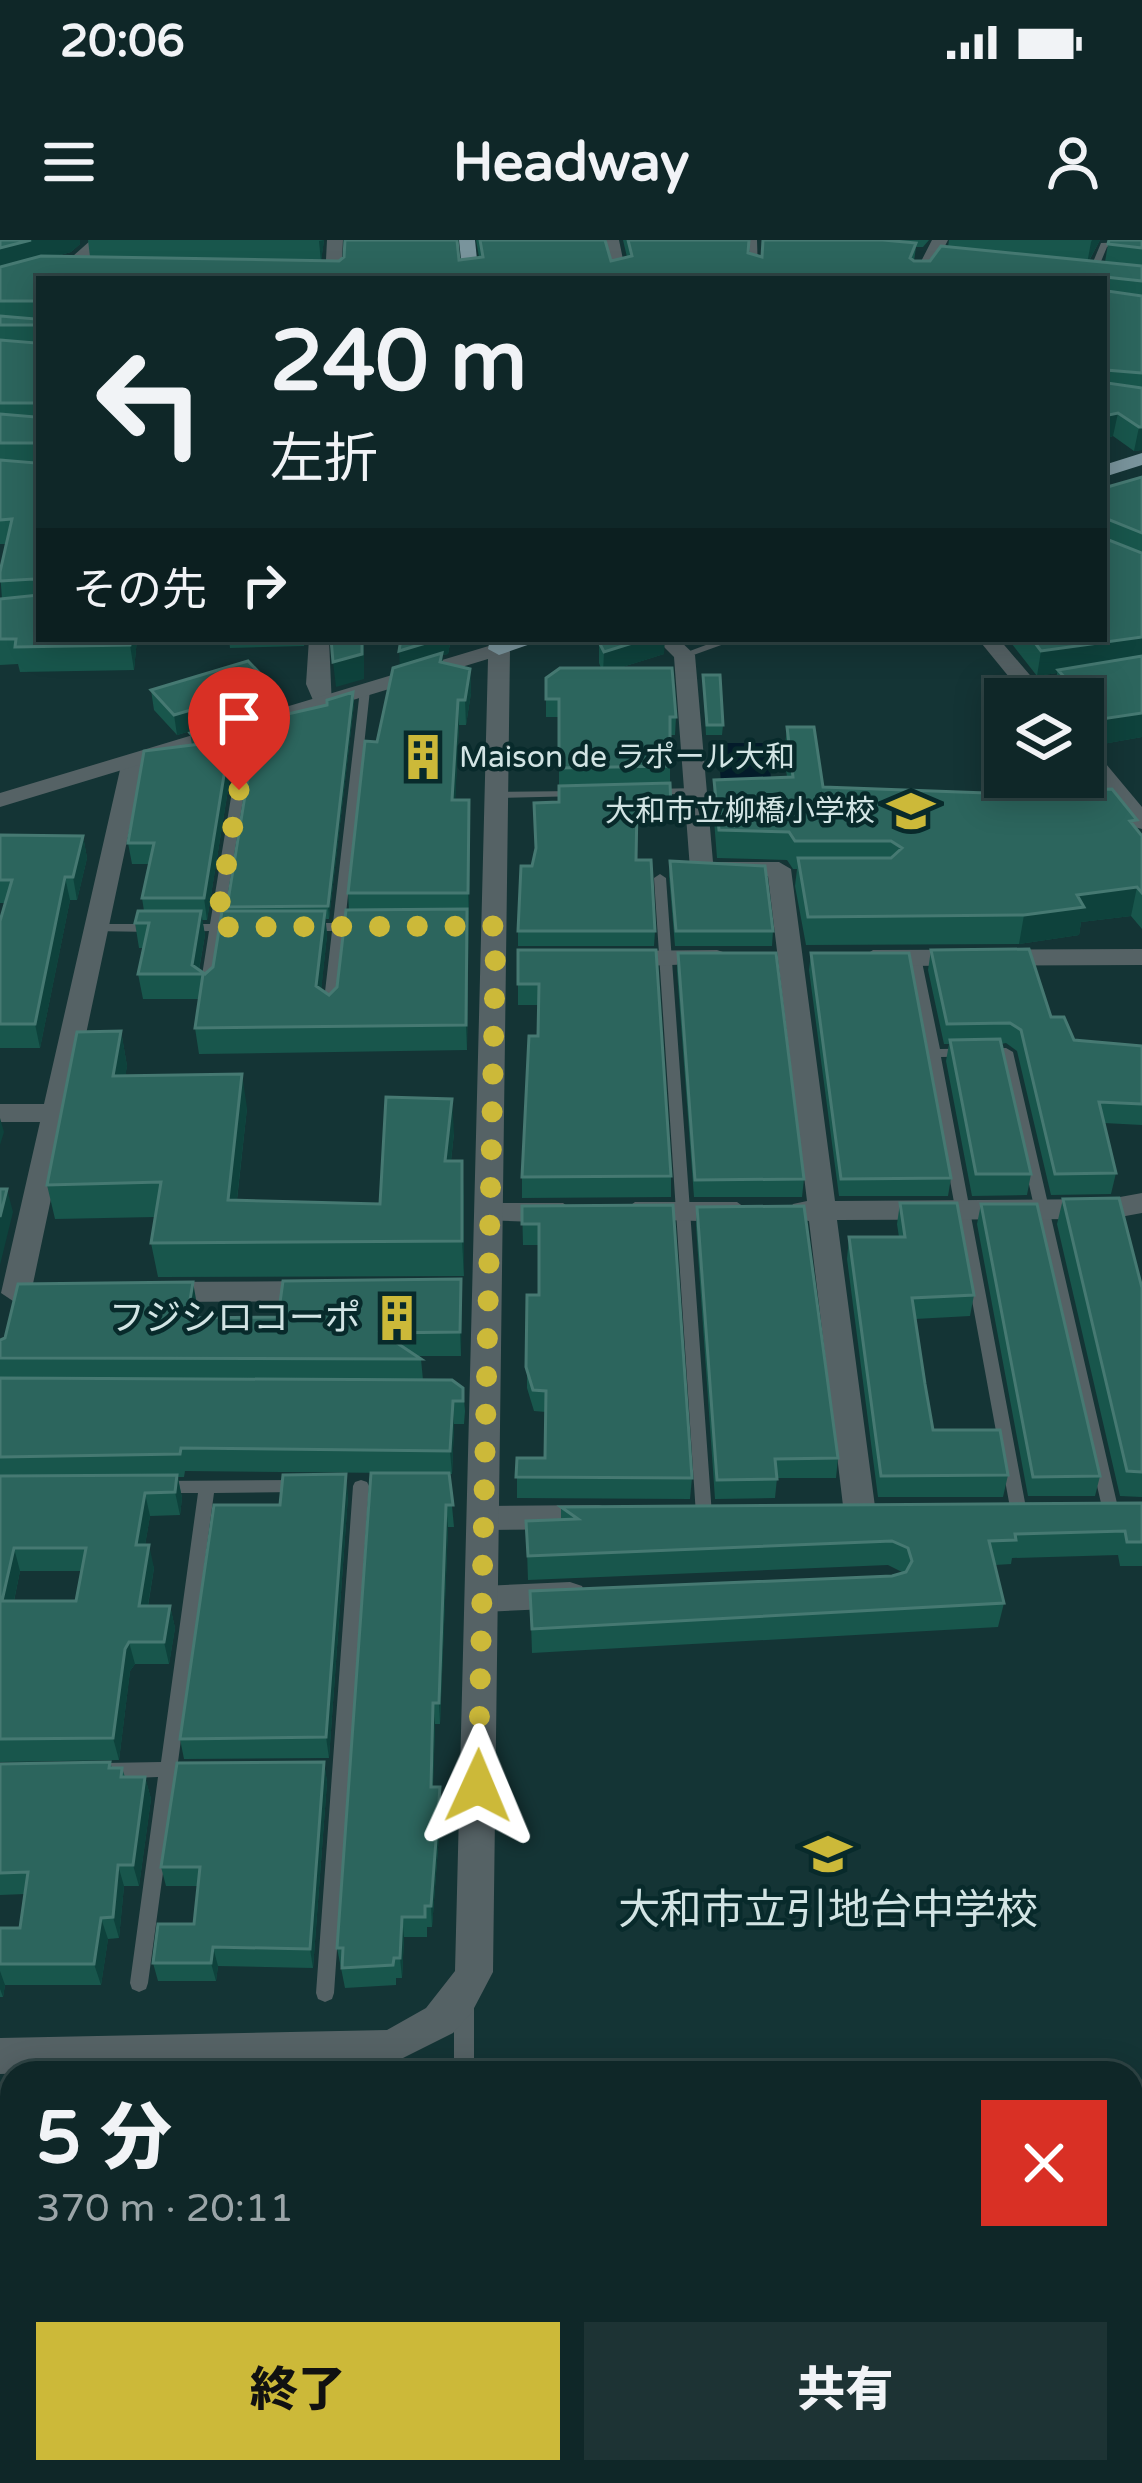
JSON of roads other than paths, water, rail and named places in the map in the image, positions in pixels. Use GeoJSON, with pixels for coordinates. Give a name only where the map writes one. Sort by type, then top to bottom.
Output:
{"type":"FeatureCollection","features":[{"type":"Feature","properties":{"kind":"main road"},"geometry":{"type":"LineString","coordinates":[[467,240],[471,276]]}},
{"type":"Feature","properties":{"kind":"main road"},"geometry":{"type":"LineString","coordinates":[[1107,469],[1142,459]]}},
{"type":"Feature","properties":{"kind":"street"},"geometry":{"type":"LineString","coordinates":[[0,281],[79,259],[100,240]]}},
{"type":"Feature","properties":{"kind":"street"},"geometry":{"type":"LineString","coordinates":[[310,272],[333,275],[335,240]]}},
{"type":"Feature","properties":{"kind":"street"},"geometry":{"type":"LineString","coordinates":[[611,240],[618,276]]}},
{"type":"Feature","properties":{"kind":"street"},"geometry":{"type":"LineString","coordinates":[[757,240],[781,242]]}},
{"type":"Feature","properties":{"kind":"street"},"geometry":{"type":"LineString","coordinates":[[905,254],[936,248],[958,259]]}},
{"type":"Feature","properties":{"kind":"street"},"geometry":{"type":"LineString","coordinates":[[922,276],[936,248]]}},
{"type":"Feature","properties":{"kind":"street"},"geometry":{"type":"LineString","coordinates":[[46,269],[100,269]]}},
{"type":"Feature","properties":{"kind":"street"},"geometry":{"type":"LineString","coordinates":[[1070,271],[1100,275]]}},
{"type":"Feature","properties":{"kind":"street"},"geometry":{"type":"LineString","coordinates":[[319,642],[317,684],[324,702]]}},
{"type":"Feature","properties":{"kind":"street"},"geometry":{"type":"LineString","coordinates":[[991,642],[1021,678]]}},
{"type":"Feature","properties":{"kind":"street"},"geometry":{"type":"LineString","coordinates":[[0,800],[365,690],[499,644],[497,795],[488,926],[504,959],[491,1213],[473,1290],[483,1599],[474,1972],[464,1996],[419,2038],[322,2061],[0,2056]]}},
{"type":"Feature","properties":{"kind":"street"},"geometry":{"type":"LineString","coordinates":[[675,647],[700,791],[702,869],[778,868],[790,878],[779,958],[820,1211],[860,1514]]}},
{"type":"Feature","properties":{"kind":"street"},"geometry":{"type":"LineString","coordinates":[[1104,679],[1142,670]]}},
{"type":"Feature","properties":{"kind":"street"},"geometry":{"type":"LineString","coordinates":[[18,1296],[133,761]]}},
{"type":"Feature","properties":{"kind":"street"},"geometry":{"type":"LineString","coordinates":[[1108,782],[1142,776]]}},
{"type":"Feature","properties":{"kind":"street"},"geometry":{"type":"LineString","coordinates":[[1104,777],[1142,822]]}},
{"type":"Feature","properties":{"kind":"street"},"geometry":{"type":"LineString","coordinates":[[852,958],[1142,957]]}},
{"type":"Feature","properties":{"kind":"street"},"geometry":{"type":"LineString","coordinates":[[577,959],[779,958]]}},
{"type":"Feature","properties":{"kind":"street"},"geometry":{"type":"LineString","coordinates":[[0,1113],[55,1113]]}},
{"type":"Feature","properties":{"kind":"street"},"geometry":{"type":"LineString","coordinates":[[491,1213],[1042,1210],[1142,1203]]}},
{"type":"Feature","properties":{"kind":"street"},"geometry":{"type":"LineString","coordinates":[[133,1292],[343,1291]]}},
{"type":"Feature","properties":{"kind":"street"},"geometry":{"type":"LineString","coordinates":[[479,1496],[650,1516],[715,1515]]}},
{"type":"Feature","properties":{"kind":"street"},"geometry":{"type":"LineString","coordinates":[[483,1599],[602,1594]]}},
{"type":"Feature","properties":{"kind":"lane"},"geometry":{"type":"LineString","coordinates":[[755,275],[757,240]]}},
{"type":"Feature","properties":{"kind":"lane"},"geometry":{"type":"LineString","coordinates":[[1100,275],[1104,245],[1142,244]]}},
{"type":"Feature","properties":{"kind":"lane"},"geometry":{"type":"LineString","coordinates":[[675,647],[711,642]]}},
{"type":"Feature","properties":{"kind":"lane"},"geometry":{"type":"LineString","coordinates":[[329,1012],[365,690]]}},
{"type":"Feature","properties":{"kind":"lane"},"geometry":{"type":"LineString","coordinates":[[206,991],[249,725]]}},
{"type":"Feature","properties":{"kind":"lane"},"geometry":{"type":"LineString","coordinates":[[631,793],[700,791]]}},
{"type":"Feature","properties":{"kind":"lane"},"geometry":{"type":"LineString","coordinates":[[497,795],[585,794]]}},
{"type":"Feature","properties":{"kind":"lane"},"geometry":{"type":"LineString","coordinates":[[660,878],[681,1212],[715,1515]]}},
{"type":"Feature","properties":{"kind":"lane"},"geometry":{"type":"LineString","coordinates":[[96,928],[257,927]]}},
{"type":"Feature","properties":{"kind":"lane"},"geometry":{"type":"LineString","coordinates":[[298,927],[382,927]]}},
{"type":"Feature","properties":{"kind":"lane"},"geometry":{"type":"LineString","coordinates":[[915,958],[1019,1513]]}},
{"type":"Feature","properties":{"kind":"lane"},"geometry":{"type":"LineString","coordinates":[[934,1053],[1006,1052],[1114,1512]]}},
{"type":"Feature","properties":{"kind":"lane"},"geometry":{"type":"LineString","coordinates":[[339,1486],[382,1485]]}},
{"type":"Feature","properties":{"kind":"lane"},"geometry":{"type":"LineString","coordinates":[[138,1487],[317,1486]]}},
{"type":"Feature","properties":{"kind":"lane"},"geometry":{"type":"LineString","coordinates":[[325,1993],[362,1486]]}},
{"type":"Feature","properties":{"kind":"lane"},"geometry":{"type":"LineString","coordinates":[[139,1983],[207,1487]]}},
{"type":"Feature","properties":{"kind":"lane"},"geometry":{"type":"LineString","coordinates":[[84,1771],[190,1769]]}},
{"type":"Feature","properties":{"kind":"lane"},"geometry":{"type":"LineString","coordinates":[[320,1769],[341,1769]]}},
{"type":"Feature","properties":{"kind":"lane"},"geometry":{"type":"LineString","coordinates":[[464,1996],[464,2061]]}},
{"type":"Feature","properties":{"kind":"water"},"geometry":{"type":"Polygon","coordinates":[[[718,743],[767,743],[773,796],[722,796],[718,743]]]}},
{"type":"Feature","properties":{"kind":"place","name":"Maison de ラポール大和"},"geometry":{"type":"Point","coordinates":[423,757]}},
{"type":"Feature","properties":{"kind":"place","name":"大和市立柳橋小学校"},"geometry":{"type":"Point","coordinates":[911,811]}},
{"type":"Feature","properties":{"kind":"place","name":"フジシロコーポ"},"geometry":{"type":"Point","coordinates":[397,1318]}},
{"type":"Feature","properties":{"kind":"place","name":"大和市立引地台中学校"},"geometry":{"type":"Point","coordinates":[828,1854]}}]}
